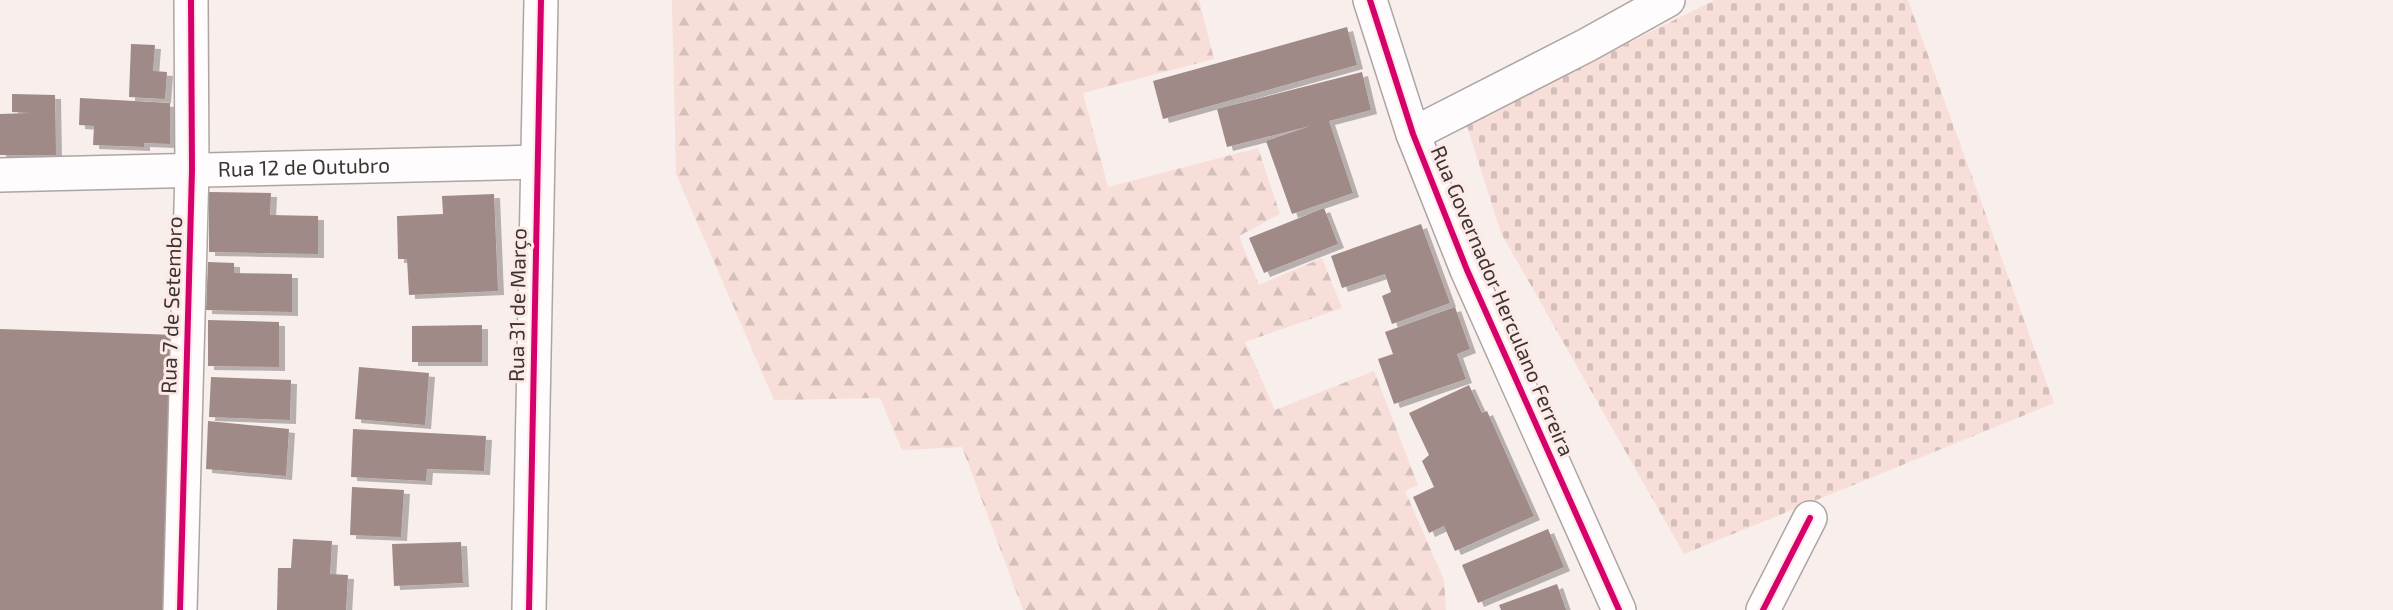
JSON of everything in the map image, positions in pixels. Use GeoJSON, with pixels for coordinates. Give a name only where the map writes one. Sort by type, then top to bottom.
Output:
{"type":"FeatureCollection","features":[{"type":"Feature","properties":{"kind":"street","name":"Rua 7 de Setembro"},"geometry":{"type":"LineString","coordinates":[[180,610],[192,170],[191,0]]}},
{"type":"Feature","properties":{"kind":"street","name":"Rua 31 de Março"},"geometry":{"type":"LineString","coordinates":[[529,610],[541,0]]}},
{"type":"Feature","properties":{"kind":"street","name":"Rua Governador Herculano Ferreira"},"geometry":{"type":"LineString","coordinates":[[1370,0],[1413,134],[1467,270],[1619,610]]}},
{"type":"Feature","properties":{"kind":"street"},"geometry":{"type":"LineString","coordinates":[[1413,134],[1587,45],[1668,0]]}},
{"type":"Feature","properties":{"kind":"street","name":"Rua 12 de Outubro"},"geometry":{"type":"LineString","coordinates":[[0,175],[537,162]]}},
{"type":"Feature","properties":{"kind":"street"},"geometry":{"type":"LineString","coordinates":[[1763,610],[1810,518]]}},
{"type":"Feature","properties":{"kind":"green space"},"geometry":{"type":"Polygon","coordinates":[[[672,0],[1199,0],[1214,59],[1083,93],[1108,187],[1258,148],[1280,214],[1239,236],[1259,285],[1322,258],[1342,308],[1245,342],[1275,410],[1374,371],[1418,485],[1405,491],[1444,580],[1446,610],[1023,610],[962,447],[902,450],[880,398],[774,400],[676,174],[672,0]]]}},
{"type":"Feature","properties":{"kind":"green space"},"geometry":{"type":"Polygon","coordinates":[[[1715,0],[1908,0],[2054,403],[1684,554],[1501,233],[1466,123],[1715,0]]]}},
{"type":"Feature","properties":{"kind":"building"},"geometry":{"type":"Polygon","coordinates":[[[1347,27],[1357,65],[1163,119],[1153,81],[1347,27]]]}},
{"type":"Feature","properties":{"kind":"building"},"geometry":{"type":"Polygon","coordinates":[[[131,44],[155,45],[153,71],[167,72],[165,99],[129,97],[131,44]]]}},
{"type":"Feature","properties":{"kind":"building"},"geometry":{"type":"Polygon","coordinates":[[[1362,72],[1371,110],[1329,121],[1353,193],[1292,214],[1266,141],[1310,126],[1227,147],[1217,109],[1362,72]]]}},
{"type":"Feature","properties":{"kind":"building"},"geometry":{"type":"Polygon","coordinates":[[[12,94],[55,95],[56,155],[0,155],[0,114],[30,113],[12,112],[12,94]]]}},
{"type":"Feature","properties":{"kind":"building"},"geometry":{"type":"Polygon","coordinates":[[[80,98],[170,103],[170,144],[144,143],[144,147],[93,145],[94,126],[79,125],[80,98]]]}},
{"type":"Feature","properties":{"kind":"building"},"geometry":{"type":"Polygon","coordinates":[[[209,192],[271,193],[270,215],[318,216],[318,254],[209,252],[209,192]]]}},
{"type":"Feature","properties":{"kind":"building"},"geometry":{"type":"Polygon","coordinates":[[[494,194],[498,291],[409,295],[407,259],[398,259],[397,216],[443,214],[442,196],[494,194]]]}},
{"type":"Feature","properties":{"kind":"building"},"geometry":{"type":"Polygon","coordinates":[[[1324,208],[1338,244],[1264,273],[1249,238],[1324,208]]]}},
{"type":"Feature","properties":{"kind":"building"},"geometry":{"type":"Polygon","coordinates":[[[1421,224],[1450,303],[1392,324],[1382,296],[1391,292],[1385,274],[1342,288],[1331,256],[1421,224]]]}},
{"type":"Feature","properties":{"kind":"building"},"geometry":{"type":"Polygon","coordinates":[[[208,262],[234,263],[234,273],[292,274],[292,312],[206,310],[208,262]]]}},
{"type":"Feature","properties":{"kind":"building"},"geometry":{"type":"Polygon","coordinates":[[[1455,307],[1470,349],[1457,354],[1466,379],[1394,404],[1378,359],[1393,354],[1385,332],[1455,307]]]}},
{"type":"Feature","properties":{"kind":"building"},"geometry":{"type":"Polygon","coordinates":[[[208,320],[279,322],[279,367],[208,366],[208,320]]]}},
{"type":"Feature","properties":{"kind":"building"},"geometry":{"type":"Polygon","coordinates":[[[482,325],[482,362],[412,362],[412,326],[482,325]]]}},
{"type":"Feature","properties":{"kind":"building"},"geometry":{"type":"Polygon","coordinates":[[[0,329],[177,335],[173,610],[0,610],[0,329]]]}},
{"type":"Feature","properties":{"kind":"building"},"geometry":{"type":"Polygon","coordinates":[[[359,367],[429,373],[425,425],[355,419],[359,367]]]}},
{"type":"Feature","properties":{"kind":"building"},"geometry":{"type":"Polygon","coordinates":[[[211,377],[291,380],[290,420],[209,417],[211,377]]]}},
{"type":"Feature","properties":{"kind":"building"},"geometry":{"type":"Polygon","coordinates":[[[1469,385],[1482,413],[1487,411],[1534,516],[1455,551],[1444,526],[1429,533],[1413,497],[1434,487],[1422,461],[1429,455],[1409,413],[1469,385]]]}},
{"type":"Feature","properties":{"kind":"building"},"geometry":{"type":"Polygon","coordinates":[[[208,421],[289,429],[286,476],[206,469],[208,421]]]}},
{"type":"Feature","properties":{"kind":"building"},"geometry":{"type":"Polygon","coordinates":[[[353,429],[486,436],[484,471],[427,469],[426,481],[351,477],[353,429]]]}},
{"type":"Feature","properties":{"kind":"building"},"geometry":{"type":"Polygon","coordinates":[[[352,487],[404,490],[401,537],[350,535],[352,487]]]}},
{"type":"Feature","properties":{"kind":"building"},"geometry":{"type":"Polygon","coordinates":[[[1548,529],[1564,567],[1478,603],[1462,565],[1548,529]]]}},
{"type":"Feature","properties":{"kind":"building"},"geometry":{"type":"Polygon","coordinates":[[[293,539],[332,541],[330,574],[348,575],[346,610],[277,610],[278,568],[291,568],[293,539]]]}},
{"type":"Feature","properties":{"kind":"building"},"geometry":{"type":"Polygon","coordinates":[[[461,542],[463,583],[394,586],[392,544],[461,542]]]}},
{"type":"Feature","properties":{"kind":"building"},"geometry":{"type":"Polygon","coordinates":[[[1557,584],[1566,610],[1501,610],[1499,605],[1557,584]]]}},
{"type":"Feature","properties":{"kind":"cycle path"},"geometry":{"type":"LineString","coordinates":[[180,610],[192,170],[191,0]]}},
{"type":"Feature","properties":{"kind":"cycle path"},"geometry":{"type":"LineString","coordinates":[[529,610],[541,0]]}},
{"type":"Feature","properties":{"kind":"cycle path"},"geometry":{"type":"LineString","coordinates":[[1370,0],[1413,134],[1467,270],[1619,610]]}},
{"type":"Feature","properties":{"kind":"cycle path"},"geometry":{"type":"LineString","coordinates":[[1763,610],[1810,518]]}}]}
